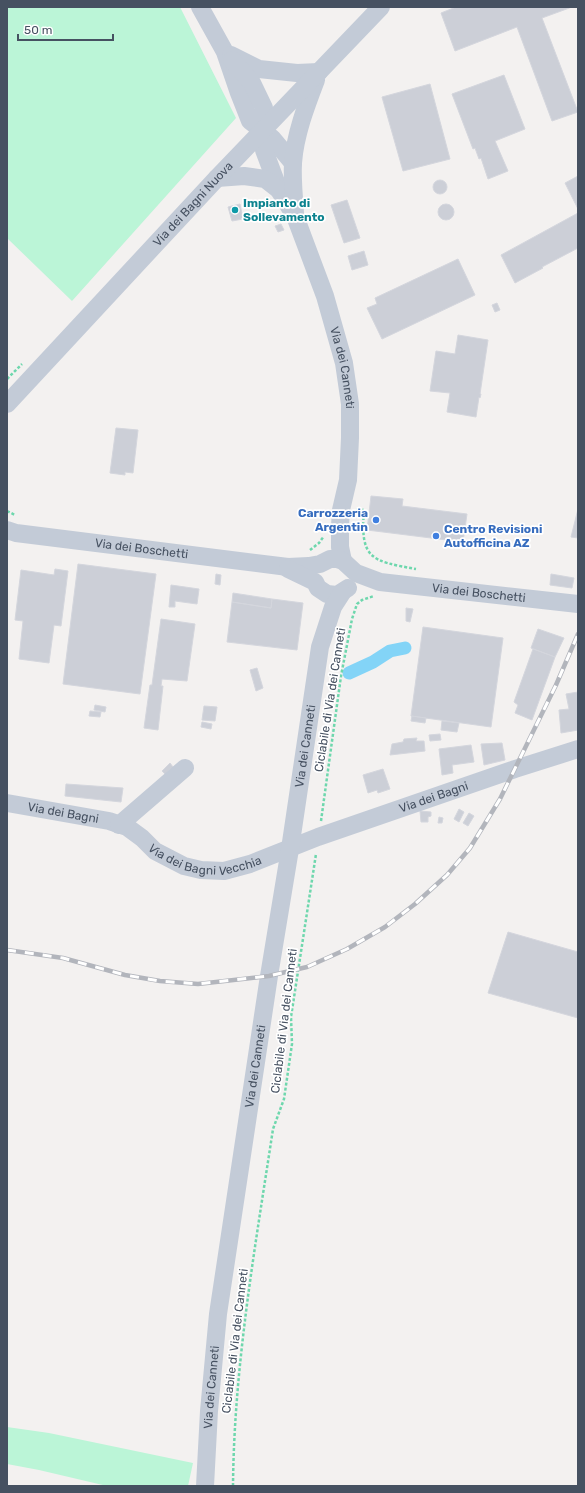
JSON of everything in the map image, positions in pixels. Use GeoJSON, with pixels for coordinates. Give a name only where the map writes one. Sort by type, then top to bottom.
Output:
{"type":"FeatureCollection","features":[{"type":"Feature","properties":{"kind":"street","name":"Via dei Canneti"},"geometry":{"type":"LineString","coordinates":[[200,7],[225,52],[252,83],[264,108],[264,150],[279,190],[296,216],[325,296],[344,363],[350,404],[348,480],[336,522],[333,544],[322,563]]}},
{"type":"Feature","properties":{"kind":"street","name":"Via dei Bagni Nuova"},"geometry":{"type":"LineString","coordinates":[[7,404],[217,178],[381,7]]}},
{"type":"Feature","properties":{"kind":"street"},"geometry":{"type":"LineString","coordinates":[[225,52],[259,69],[297,73],[319,72]]}},
{"type":"Feature","properties":{"kind":"street","name":"Via dei Canneti"},"geometry":{"type":"LineString","coordinates":[[296,216],[293,163],[298,135],[306,106],[319,72]]}},
{"type":"Feature","properties":{"kind":"street"},"geometry":{"type":"LineString","coordinates":[[263,130],[272,138],[293,163]]}},
{"type":"Feature","properties":{"kind":"street","name":"Via dei Canneti"},"geometry":{"type":"LineString","coordinates":[[217,178],[244,176],[265,179],[279,190]]}},
{"type":"Feature","properties":{"kind":"street","name":"Via dei Canneti"},"geometry":{"type":"LineString","coordinates":[[336,522],[340,547],[346,565]]}},
{"type":"Feature","properties":{"kind":"street","name":"Via dei Boschetti"},"geometry":{"type":"LineString","coordinates":[[7,530],[16,533],[277,566],[299,567],[322,563],[330,559],[337,559],[364,577],[385,587]]}},
{"type":"Feature","properties":{"kind":"street"},"geometry":{"type":"LineString","coordinates":[[319,587],[316,570],[322,563]]}},
{"type":"Feature","properties":{"kind":"street"},"geometry":{"type":"LineString","coordinates":[[344,591],[351,579],[346,565]]}},
{"type":"Feature","properties":{"kind":"street","name":"Via dei Boschetti"},"geometry":{"type":"LineString","coordinates":[[277,566],[298,573],[332,595],[355,585],[578,604]]}},
{"type":"Feature","properties":{"kind":"street","name":"Via dei Canneti"},"geometry":{"type":"LineString","coordinates":[[205,1486],[209,1410],[218,1314],[320,647],[319,587]]}},
{"type":"Feature","properties":{"kind":"street","name":"Via dei Canneti"},"geometry":{"type":"LineString","coordinates":[[320,647],[333,607],[344,591]]}},
{"type":"Feature","properties":{"kind":"street","name":"Via dei Bagni"},"geometry":{"type":"LineString","coordinates":[[290,849],[318,837],[578,749]]}},
{"type":"Feature","properties":{"kind":"street"},"geometry":{"type":"LineString","coordinates":[[123,826],[184,768]]}},
{"type":"Feature","properties":{"kind":"street","name":"Via dei Bagni"},"geometry":{"type":"LineString","coordinates":[[7,803],[109,821],[123,826]]}},
{"type":"Feature","properties":{"kind":"street","name":"Via dei Bagni Vecchia"},"geometry":{"type":"LineString","coordinates":[[123,826],[142,838],[154,851],[184,866],[201,870],[224,871],[250,864],[290,849]]}},
{"type":"Feature","properties":{"kind":"path"},"geometry":{"type":"LineString","coordinates":[[305,552],[319,544],[336,522],[364,510],[362,530],[368,550],[381,562],[421,570]]}},
{"type":"Feature","properties":{"kind":"path"},"geometry":{"type":"LineString","coordinates":[[385,587],[398,566]]}},
{"type":"Feature","properties":{"kind":"path","name":"Ciclabile di Via dei Canneti"},"geometry":{"type":"LineString","coordinates":[[233,1486],[235,1412],[242,1336],[273,1129],[284,1099],[292,1044],[291,1017],[341,676],[352,619],[357,604],[385,587]]}},
{"type":"Feature","properties":{"kind":"green space"},"geometry":{"type":"Polygon","coordinates":[[[7,7],[180,7],[236,118],[72,301],[7,238],[7,7]]]}},
{"type":"Feature","properties":{"kind":"green space"},"geometry":{"type":"Polygon","coordinates":[[[7,1427],[49,1433],[193,1463],[188,1486],[107,1486],[7,1464],[7,1427]]]}},
{"type":"Feature","properties":{"kind":"building"},"geometry":{"type":"Polygon","coordinates":[[[456,7],[572,7],[542,18],[578,112],[552,121],[517,27],[455,51],[441,13],[456,7]]]}},
{"type":"Feature","properties":{"kind":"building"},"geometry":{"type":"Polygon","coordinates":[[[504,75],[525,129],[495,141],[508,171],[488,179],[481,158],[479,159],[475,148],[473,149],[452,94],[504,75]]]}},
{"type":"Feature","properties":{"kind":"building"},"geometry":{"type":"Polygon","coordinates":[[[430,84],[450,159],[403,171],[382,97],[430,84]]]}},
{"type":"Feature","properties":{"kind":"building"},"geometry":{"type":"Polygon","coordinates":[[[578,176],[578,209],[565,183],[578,176]]]}},
{"type":"Feature","properties":{"kind":"building"},"geometry":{"type":"Polygon","coordinates":[[[440,180],[445,182],[447,187],[445,192],[440,194],[435,192],[433,187],[435,182],[440,180]]]}},
{"type":"Feature","properties":{"kind":"building"},"geometry":{"type":"Polygon","coordinates":[[[347,200],[360,238],[344,243],[331,205],[347,200]]]}},
{"type":"Feature","properties":{"kind":"building","name":"Impianto di Sollevamento"},"geometry":{"type":"Polygon","coordinates":[[[240,204],[243,219],[232,221],[228,207],[240,204]]]}},
{"type":"Feature","properties":{"kind":"building"},"geometry":{"type":"Polygon","coordinates":[[[443,204],[449,204],[454,209],[452,218],[449,220],[443,220],[438,215],[438,209],[443,204]]]}},
{"type":"Feature","properties":{"kind":"building"},"geometry":{"type":"Polygon","coordinates":[[[578,213],[578,248],[515,283],[501,255],[578,213]]]}},
{"type":"Feature","properties":{"kind":"building"},"geometry":{"type":"Polygon","coordinates":[[[281,224],[284,230],[278,232],[275,226],[281,224]]]}},
{"type":"Feature","properties":{"kind":"building"},"geometry":{"type":"Polygon","coordinates":[[[364,251],[368,265],[352,270],[348,256],[364,251]]]}},
{"type":"Feature","properties":{"kind":"building"},"geometry":{"type":"Polygon","coordinates":[[[458,259],[475,295],[382,339],[367,308],[377,304],[375,298],[458,259]]]}},
{"type":"Feature","properties":{"kind":"building"},"geometry":{"type":"Polygon","coordinates":[[[497,303],[500,310],[495,312],[492,305],[497,303]]]}},
{"type":"Feature","properties":{"kind":"building"},"geometry":{"type":"Polygon","coordinates":[[[458,335],[488,340],[481,394],[480,398],[479,397],[476,417],[447,412],[450,393],[430,391],[436,351],[455,354],[458,335]]]}},
{"type":"Feature","properties":{"kind":"building"},"geometry":{"type":"Polygon","coordinates":[[[116,428],[138,430],[133,473],[125,472],[125,475],[110,473],[116,428]]]}},
{"type":"Feature","properties":{"kind":"building"},"geometry":{"type":"Polygon","coordinates":[[[371,496],[403,499],[402,506],[467,514],[463,542],[367,530],[371,496]]]}},
{"type":"Feature","properties":{"kind":"building"},"geometry":{"type":"Polygon","coordinates":[[[578,509],[578,538],[571,537],[578,509]]]}},
{"type":"Feature","properties":{"kind":"building"},"geometry":{"type":"Polygon","coordinates":[[[78,564],[156,574],[140,694],[63,684],[78,564]]]}},
{"type":"Feature","properties":{"kind":"building"},"geometry":{"type":"Polygon","coordinates":[[[55,569],[68,571],[61,626],[54,625],[49,663],[19,659],[23,621],[15,620],[21,570],[54,575],[55,569]]]}},
{"type":"Feature","properties":{"kind":"building"},"geometry":{"type":"Polygon","coordinates":[[[216,574],[221,575],[220,585],[215,584],[216,574]]]}},
{"type":"Feature","properties":{"kind":"building"},"geometry":{"type":"Polygon","coordinates":[[[551,574],[574,578],[572,588],[550,585],[551,574]]]}},
{"type":"Feature","properties":{"kind":"building"},"geometry":{"type":"Polygon","coordinates":[[[171,585],[199,589],[197,604],[175,601],[175,607],[169,607],[171,585]]]}},
{"type":"Feature","properties":{"kind":"building"},"geometry":{"type":"Polygon","coordinates":[[[233,593],[272,599],[271,608],[232,602],[233,593]]]}},
{"type":"Feature","properties":{"kind":"building"},"geometry":{"type":"Polygon","coordinates":[[[272,599],[303,603],[297,650],[227,642],[232,602],[271,608],[272,599]]]}},
{"type":"Feature","properties":{"kind":"building"},"geometry":{"type":"Polygon","coordinates":[[[406,608],[413,609],[410,622],[406,621],[406,608]]]}},
{"type":"Feature","properties":{"kind":"building"},"geometry":{"type":"Polygon","coordinates":[[[161,619],[195,624],[187,681],[162,679],[161,686],[163,686],[158,730],[144,728],[150,685],[152,685],[161,619]]]}},
{"type":"Feature","properties":{"kind":"building"},"geometry":{"type":"Polygon","coordinates":[[[423,627],[503,638],[491,727],[411,716],[423,627]]]}},
{"type":"Feature","properties":{"kind":"building"},"geometry":{"type":"Polygon","coordinates":[[[538,629],[564,638],[555,657],[531,648],[538,629]]]}},
{"type":"Feature","properties":{"kind":"building"},"geometry":{"type":"Polygon","coordinates":[[[533,649],[555,657],[532,720],[515,713],[518,705],[514,702],[533,649]]]}},
{"type":"Feature","properties":{"kind":"building"},"geometry":{"type":"Polygon","coordinates":[[[257,668],[263,688],[256,691],[250,670],[257,668]]]}},
{"type":"Feature","properties":{"kind":"building"},"geometry":{"type":"Polygon","coordinates":[[[578,692],[578,730],[561,733],[559,710],[569,709],[566,694],[578,692]]]}},
{"type":"Feature","properties":{"kind":"building"},"geometry":{"type":"Polygon","coordinates":[[[95,705],[106,707],[105,712],[94,710],[95,705]]]}},
{"type":"Feature","properties":{"kind":"building"},"geometry":{"type":"Polygon","coordinates":[[[204,706],[217,707],[215,721],[202,720],[204,706]]]}},
{"type":"Feature","properties":{"kind":"building"},"geometry":{"type":"Polygon","coordinates":[[[90,711],[101,712],[100,717],[89,716],[90,711]]]}},
{"type":"Feature","properties":{"kind":"building"},"geometry":{"type":"Polygon","coordinates":[[[412,716],[426,718],[425,723],[411,721],[412,716]]]}},
{"type":"Feature","properties":{"kind":"building"},"geometry":{"type":"Polygon","coordinates":[[[442,721],[459,723],[457,732],[441,730],[442,721]]]}},
{"type":"Feature","properties":{"kind":"building"},"geometry":{"type":"Polygon","coordinates":[[[202,722],[212,724],[211,729],[201,727],[202,722]]]}},
{"type":"Feature","properties":{"kind":"building"},"geometry":{"type":"Polygon","coordinates":[[[440,734],[441,740],[430,741],[429,735],[440,734]]]}},
{"type":"Feature","properties":{"kind":"building"},"geometry":{"type":"Polygon","coordinates":[[[417,738],[416,741],[424,741],[425,751],[390,755],[392,744],[403,742],[404,739],[417,738]]]}},
{"type":"Feature","properties":{"kind":"building"},"geometry":{"type":"Polygon","coordinates":[[[502,743],[505,760],[484,765],[481,744],[502,743]]]}},
{"type":"Feature","properties":{"kind":"building"},"geometry":{"type":"Polygon","coordinates":[[[471,745],[474,762],[452,765],[453,773],[442,775],[439,749],[471,745]]]}},
{"type":"Feature","properties":{"kind":"building"},"geometry":{"type":"Polygon","coordinates":[[[170,763],[173,767],[165,774],[162,771],[170,763]]]}},
{"type":"Feature","properties":{"kind":"building"},"geometry":{"type":"Polygon","coordinates":[[[383,769],[390,789],[378,793],[377,790],[368,793],[363,775],[383,769]]]}},
{"type":"Feature","properties":{"kind":"building"},"geometry":{"type":"Polygon","coordinates":[[[66,784],[123,788],[121,802],[65,796],[66,784]]]}},
{"type":"Feature","properties":{"kind":"building"},"geometry":{"type":"Polygon","coordinates":[[[459,809],[464,812],[459,822],[454,819],[459,809]]]}},
{"type":"Feature","properties":{"kind":"building"},"geometry":{"type":"Polygon","coordinates":[[[420,811],[431,812],[431,816],[428,817],[428,822],[421,822],[420,811]]]}},
{"type":"Feature","properties":{"kind":"building"},"geometry":{"type":"Polygon","coordinates":[[[469,813],[474,816],[468,826],[463,823],[469,813]]]}},
{"type":"Feature","properties":{"kind":"building"},"geometry":{"type":"Polygon","coordinates":[[[439,817],[443,818],[442,823],[438,823],[439,817]]]}},
{"type":"Feature","properties":{"kind":"building"},"geometry":{"type":"Polygon","coordinates":[[[508,932],[578,952],[578,1018],[488,993],[508,932]]]}},
{"type":"Feature","properties":{"kind":"waterway"},"geometry":{"type":"LineString","coordinates":[[349,673],[373,662],[390,651],[405,648]]}},
{"type":"Feature","properties":{"kind":"railway"},"geometry":{"type":"LineString","coordinates":[[7,950],[63,958],[125,975],[160,981],[198,984],[269,976],[307,967],[347,949],[385,927],[415,904],[447,875],[470,848],[500,799],[556,685],[578,634]]}},
{"type":"Feature","properties":{"kind":"place","name":"Impianto di Sollevamento"},"geometry":{"type":"Point","coordinates":[235,210]}},
{"type":"Feature","properties":{"kind":"place","name":"Carrozzeria Argentin"},"geometry":{"type":"Point","coordinates":[376,520]}},
{"type":"Feature","properties":{"kind":"place","name":"Centro Revisioni Autofficina AZ"},"geometry":{"type":"Point","coordinates":[436,536]}}]}
